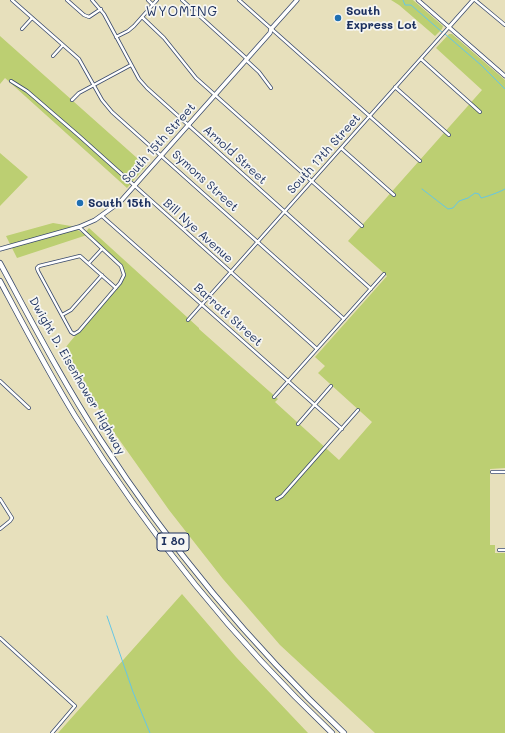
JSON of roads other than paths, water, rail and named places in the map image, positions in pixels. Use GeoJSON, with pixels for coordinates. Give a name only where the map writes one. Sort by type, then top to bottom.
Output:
{"type":"FeatureCollection","features":[{"type":"Feature","properties":{"kind":"highway","name":"Dwight D. Eisenhower Highway"},"geometry":{"type":"LineString","coordinates":[[0,263],[62,377],[87,418],[122,472],[168,537],[253,639],[318,708],[344,733]]}},
{"type":"Feature","properties":{"kind":"highway","name":"Dwight D. Eisenhower Highway"},"geometry":{"type":"LineString","coordinates":[[0,281],[65,398],[129,498],[203,594],[238,635],[293,695],[332,733]]}},
{"type":"Feature","properties":{"kind":"main road","name":"South 15th Street"},"geometry":{"type":"LineString","coordinates":[[2,248],[79,227],[102,216],[120,202],[270,33],[271,29],[297,0]]}},
{"type":"Feature","properties":{"kind":"street","name":"Symons Street"},"geometry":{"type":"LineString","coordinates":[[12,0],[79,60],[102,100],[112,112],[162,155],[344,319]]}},
{"type":"Feature","properties":{"kind":"street"},"geometry":{"type":"LineString","coordinates":[[67,0],[84,16],[89,17],[101,9]]}},
{"type":"Feature","properties":{"kind":"street","name":"Arnold Street"},"geometry":{"type":"LineString","coordinates":[[92,0],[101,9],[139,79],[147,88],[371,289]]}},
{"type":"Feature","properties":{"kind":"street"},"geometry":{"type":"LineString","coordinates":[[148,0],[153,4]]}},
{"type":"Feature","properties":{"kind":"street"},"geometry":{"type":"LineString","coordinates":[[116,37],[128,31],[157,0]]}},
{"type":"Feature","properties":{"kind":"street"},"geometry":{"type":"LineString","coordinates":[[182,0],[247,59],[271,88]]}},
{"type":"Feature","properties":{"kind":"street"},"geometry":{"type":"LineString","coordinates":[[239,0],[420,161]]}},
{"type":"Feature","properties":{"kind":"street"},"geometry":{"type":"LineString","coordinates":[[418,0],[505,76]]}},
{"type":"Feature","properties":{"kind":"street"},"geometry":{"type":"LineString","coordinates":[[474,0],[505,25]]}},
{"type":"Feature","properties":{"kind":"street","name":"South 17th Street"},"geometry":{"type":"LineString","coordinates":[[188,320],[474,0]]}},
{"type":"Feature","properties":{"kind":"street"},"geometry":{"type":"LineString","coordinates":[[142,17],[164,38],[190,72],[311,182],[362,226]]}},
{"type":"Feature","properties":{"kind":"street"},"geometry":{"type":"LineString","coordinates":[[22,28],[32,18]]}},
{"type":"Feature","properties":{"kind":"street"},"geometry":{"type":"LineString","coordinates":[[54,56],[64,45]]}},
{"type":"Feature","properties":{"kind":"street"},"geometry":{"type":"LineString","coordinates":[[421,58],[480,112]]}},
{"type":"Feature","properties":{"kind":"street"},"geometry":{"type":"LineString","coordinates":[[72,100],[79,93],[131,65]]}},
{"type":"Feature","properties":{"kind":"street","name":"Bill Nye Avenue"},"geometry":{"type":"LineString","coordinates":[[11,80],[27,91],[78,135],[317,349]]}},
{"type":"Feature","properties":{"kind":"street"},"geometry":{"type":"LineString","coordinates":[[395,87],[449,135]]}},
{"type":"Feature","properties":{"kind":"street"},"geometry":{"type":"LineString","coordinates":[[341,148],[394,195]]}},
{"type":"Feature","properties":{"kind":"street","name":"Barratt Street"},"geometry":{"type":"LineString","coordinates":[[102,216],[342,429]]}},
{"type":"Feature","properties":{"kind":"street"},"geometry":{"type":"LineString","coordinates":[[79,227],[121,266],[124,272],[123,278],[116,288],[79,331],[74,334],[69,329],[38,271],[38,267],[40,265],[77,256],[82,257],[116,288]]}},
{"type":"Feature","properties":{"kind":"street"},"geometry":{"type":"LineString","coordinates":[[89,263],[102,248]]}},
{"type":"Feature","properties":{"kind":"street"},"geometry":{"type":"LineString","coordinates":[[274,397],[384,274]]}},
{"type":"Feature","properties":{"kind":"street"},"geometry":{"type":"LineString","coordinates":[[62,315],[70,310],[102,275]]}},
{"type":"Feature","properties":{"kind":"street"},"geometry":{"type":"LineString","coordinates":[[0,381],[29,408]]}},
{"type":"Feature","properties":{"kind":"street"},"geometry":{"type":"LineString","coordinates":[[298,424],[331,386]]}},
{"type":"Feature","properties":{"kind":"street"},"geometry":{"type":"LineString","coordinates":[[277,499],[282,496],[358,410]]}},
{"type":"Feature","properties":{"kind":"street"},"geometry":{"type":"LineString","coordinates":[[492,472],[505,472]]}},
{"type":"Feature","properties":{"kind":"street"},"geometry":{"type":"LineString","coordinates":[[0,499],[12,518],[0,529]]}},
{"type":"Feature","properties":{"kind":"street"},"geometry":{"type":"LineString","coordinates":[[499,550],[505,550]]}},
{"type":"Feature","properties":{"kind":"street"},"geometry":{"type":"LineString","coordinates":[[0,638],[75,706],[52,733]]}},
{"type":"Feature","properties":{"kind":"waterway"},"geometry":{"type":"LineString","coordinates":[[403,0],[405,5],[411,5],[442,32]]}},
{"type":"Feature","properties":{"kind":"waterway"},"geometry":{"type":"LineString","coordinates":[[445,34],[481,65],[505,89]]}},
{"type":"Feature","properties":{"kind":"waterway"},"geometry":{"type":"LineString","coordinates":[[422,189],[448,209],[453,208],[459,201],[468,198],[475,193],[479,194],[481,198],[505,189]]}},
{"type":"Feature","properties":{"kind":"waterway"},"geometry":{"type":"LineString","coordinates":[[107,616],[133,692],[150,733]]}},
{"type":"Feature","properties":{"kind":"place","name":"South Express Lot"},"geometry":{"type":"Point","coordinates":[338,18]}},
{"type":"Feature","properties":{"kind":"place","name":"South 15th"},"geometry":{"type":"Point","coordinates":[80,203]}},
{"type":"Feature","properties":{"kind":"district","name":"WYOMING"},"geometry":{"type":"Point","coordinates":[182,12]}}]}
